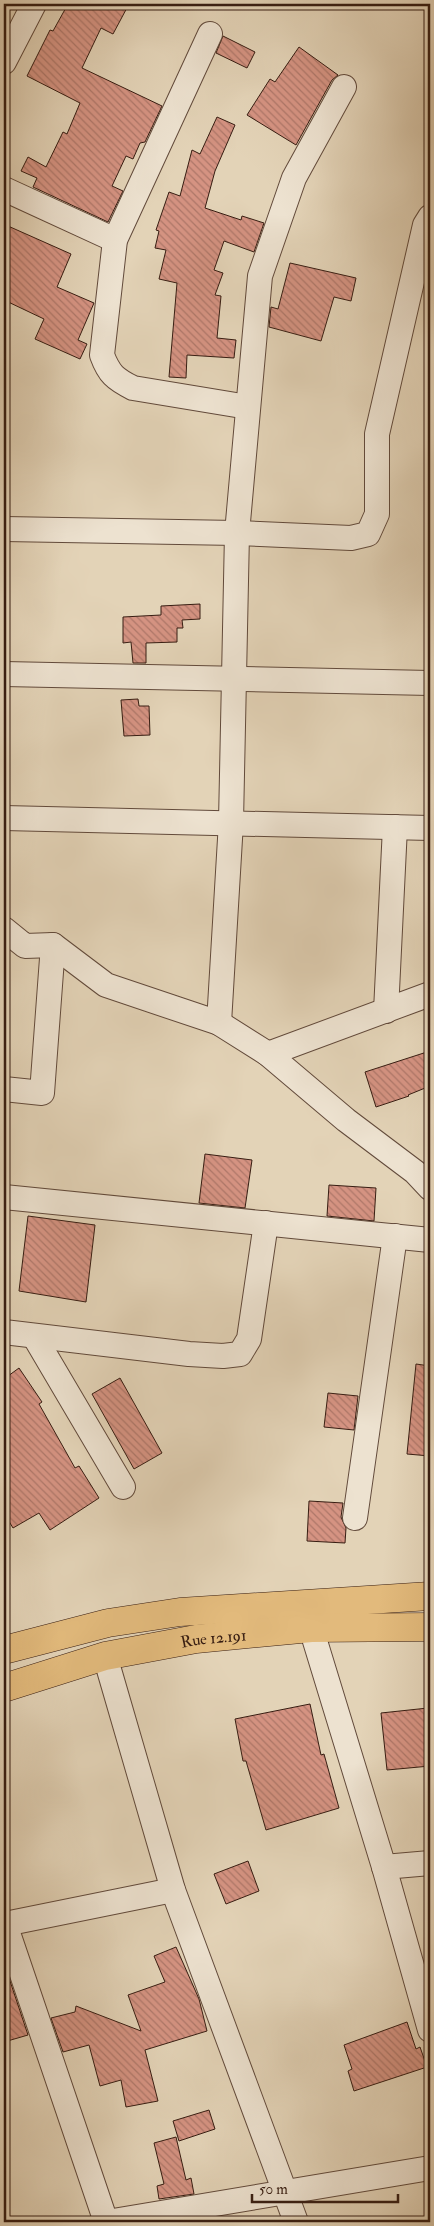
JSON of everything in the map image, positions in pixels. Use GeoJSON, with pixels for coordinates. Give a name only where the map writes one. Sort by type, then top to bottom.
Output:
{"type":"FeatureCollection","features":[{"type":"Feature","properties":{"kind":"main road","name":"Rue 12.191"},"geometry":{"type":"LineString","coordinates":[[4,1650],[108,1623],[180,1612],[430,1596]]}},
{"type":"Feature","properties":{"kind":"main road","name":"Rue 12.191"},"geometry":{"type":"LineString","coordinates":[[4,1688],[105,1656],[196,1639],[311,1628],[430,1627]]}},
{"type":"Feature","properties":{"kind":"street"},"geometry":{"type":"LineString","coordinates":[[7,48],[34,4]]}},
{"type":"Feature","properties":{"kind":"street"},"geometry":{"type":"LineString","coordinates":[[210,34],[115,240],[102,355],[108,371],[120,382],[133,388],[248,407]]}},
{"type":"Feature","properties":{"kind":"street"},"geometry":{"type":"LineString","coordinates":[[219,1023],[231,822],[232,678],[237,533],[260,276],[294,178],[344,86]]}},
{"type":"Feature","properties":{"kind":"street"},"geometry":{"type":"LineString","coordinates":[[4,189],[115,240]]}},
{"type":"Feature","properties":{"kind":"street"},"geometry":{"type":"LineString","coordinates":[[4,529],[237,533],[351,538],[368,534],[377,514],[376,434],[425,225],[430,217]]}},
{"type":"Feature","properties":{"kind":"street"},"geometry":{"type":"LineString","coordinates":[[4,674],[430,683]]}},
{"type":"Feature","properties":{"kind":"street"},"geometry":{"type":"LineString","coordinates":[[4,818],[430,828]]}},
{"type":"Feature","properties":{"kind":"street"},"geometry":{"type":"LineString","coordinates":[[386,1011],[395,827]]}},
{"type":"Feature","properties":{"kind":"street"},"geometry":{"type":"LineString","coordinates":[[4,929],[25,946],[53,945],[106,985],[219,1023],[268,1054],[346,1120],[425,1176]]}},
{"type":"Feature","properties":{"kind":"street"},"geometry":{"type":"LineString","coordinates":[[4,1089],[42,1093],[53,945]]}},
{"type":"Feature","properties":{"kind":"street"},"geometry":{"type":"LineString","coordinates":[[268,1054],[430,994]]}},
{"type":"Feature","properties":{"kind":"street"},"geometry":{"type":"LineString","coordinates":[[4,1197],[430,1240]]}},
{"type":"Feature","properties":{"kind":"street"},"geometry":{"type":"LineString","coordinates":[[4,1332],[189,1354],[223,1356],[240,1354],[249,1339],[266,1223]]}},
{"type":"Feature","properties":{"kind":"street"},"geometry":{"type":"LineString","coordinates":[[355,1518],[395,1236]]}},
{"type":"Feature","properties":{"kind":"street"},"geometry":{"type":"LineString","coordinates":[[34,1336],[123,1487]]}},
{"type":"Feature","properties":{"kind":"street"},"geometry":{"type":"LineString","coordinates":[[311,1628],[384,1867],[430,2030]]}},
{"type":"Feature","properties":{"kind":"street"},"geometry":{"type":"LineString","coordinates":[[105,1656],[173,1890],[296,2222]]}},
{"type":"Feature","properties":{"kind":"street"},"geometry":{"type":"LineString","coordinates":[[384,1867],[430,1863]]}},
{"type":"Feature","properties":{"kind":"street"},"geometry":{"type":"LineString","coordinates":[[173,1890],[5,1925],[107,2222],[430,2168]]}},
{"type":"Feature","properties":{"kind":"building"},"geometry":{"type":"Polygon","coordinates":[[[68,4],[129,4],[113,34],[101,28],[82,68],[162,106],[145,142],[140,143],[133,159],[126,156],[112,186],[123,191],[108,222],[33,187],[37,178],[21,171],[28,157],[46,167],[63,132],[67,134],[80,103],[27,76],[50,30],[53,31],[68,4]]]}},
{"type":"Feature","properties":{"kind":"building"},"geometry":{"type":"Polygon","coordinates":[[[223,36],[255,52],[247,68],[216,53],[223,36]]]}},
{"type":"Feature","properties":{"kind":"building"},"geometry":{"type":"Polygon","coordinates":[[[299,47],[338,75],[332,80],[296,145],[247,115],[270,79],[275,82],[299,47]]]}},
{"type":"Feature","properties":{"kind":"building"},"geometry":{"type":"Polygon","coordinates":[[[217,117],[235,125],[215,171],[205,208],[241,220],[242,216],[264,223],[254,252],[224,241],[214,270],[223,273],[215,295],[221,296],[217,338],[236,340],[234,358],[187,355],[186,378],[169,377],[177,283],[159,279],[166,250],[155,248],[159,231],[156,230],[169,192],[180,196],[192,150],[200,154],[217,117]]]}},
{"type":"Feature","properties":{"kind":"building"},"geometry":{"type":"Polygon","coordinates":[[[8,226],[71,254],[57,287],[94,303],[78,340],[87,344],[80,359],[35,339],[44,319],[4,300],[4,233],[8,226]]]}},
{"type":"Feature","properties":{"kind":"building"},"geometry":{"type":"Polygon","coordinates":[[[290,263],[356,278],[351,301],[334,297],[321,341],[269,327],[271,307],[278,309],[290,263]]]}},
{"type":"Feature","properties":{"kind":"building"},"geometry":{"type":"Polygon","coordinates":[[[200,604],[200,619],[182,620],[183,628],[177,628],[177,642],[146,643],[146,663],[133,663],[131,642],[123,643],[123,617],[161,615],[161,606],[200,604]]]}},
{"type":"Feature","properties":{"kind":"building"},"geometry":{"type":"Polygon","coordinates":[[[138,699],[139,706],[149,706],[150,735],[124,736],[121,700],[138,699]]]}},
{"type":"Feature","properties":{"kind":"building"},"geometry":{"type":"Polygon","coordinates":[[[430,1051],[430,1086],[409,1096],[376,1107],[365,1072],[430,1051]]]}},
{"type":"Feature","properties":{"kind":"building"},"geometry":{"type":"Polygon","coordinates":[[[205,1154],[252,1160],[245,1208],[199,1203],[205,1154]]]}},
{"type":"Feature","properties":{"kind":"building"},"geometry":{"type":"Polygon","coordinates":[[[329,1185],[376,1188],[374,1221],[327,1216],[329,1185]]]}},
{"type":"Feature","properties":{"kind":"building"},"geometry":{"type":"Polygon","coordinates":[[[28,1216],[95,1225],[86,1302],[19,1291],[28,1216]]]}},
{"type":"Feature","properties":{"kind":"building"},"geometry":{"type":"Polygon","coordinates":[[[416,1364],[430,1366],[430,1456],[407,1454],[416,1364]]]}},
{"type":"Feature","properties":{"kind":"building"},"geometry":{"type":"Polygon","coordinates":[[[19,1368],[42,1402],[39,1404],[75,1468],[79,1466],[99,1498],[50,1530],[39,1513],[13,1528],[4,1513],[4,1379],[19,1368]]]}},
{"type":"Feature","properties":{"kind":"building"},"geometry":{"type":"Polygon","coordinates":[[[120,1378],[162,1453],[134,1469],[92,1394],[120,1378]]]}},
{"type":"Feature","properties":{"kind":"building"},"geometry":{"type":"Polygon","coordinates":[[[328,1393],[358,1396],[354,1430],[324,1427],[328,1393]]]}},
{"type":"Feature","properties":{"kind":"building"},"geometry":{"type":"Polygon","coordinates":[[[309,1501],[343,1503],[341,1517],[346,1528],[345,1543],[307,1541],[309,1501]]]}},
{"type":"Feature","properties":{"kind":"building"},"geometry":{"type":"Polygon","coordinates":[[[310,1704],[321,1755],[324,1754],[339,1808],[266,1830],[246,1761],[243,1761],[235,1719],[310,1704]]]}},
{"type":"Feature","properties":{"kind":"building"},"geometry":{"type":"Polygon","coordinates":[[[428,1708],[430,1766],[387,1770],[381,1713],[428,1708]]]}},
{"type":"Feature","properties":{"kind":"building"},"geometry":{"type":"Polygon","coordinates":[[[248,1861],[259,1891],[226,1904],[214,1874],[248,1861]]]}},
{"type":"Feature","properties":{"kind":"building"},"geometry":{"type":"Polygon","coordinates":[[[176,1947],[199,1999],[207,2031],[145,2050],[158,2101],[126,2107],[121,2080],[100,2086],[89,2045],[63,2052],[51,2018],[75,2012],[76,2006],[141,2031],[128,1995],[165,1982],[154,1956],[176,1947]]]}},
{"type":"Feature","properties":{"kind":"building"},"geometry":{"type":"Polygon","coordinates":[[[4,1963],[28,2035],[4,2042],[4,1963]]]}},
{"type":"Feature","properties":{"kind":"building"},"geometry":{"type":"Polygon","coordinates":[[[407,2022],[416,2049],[420,2047],[427,2067],[354,2091],[348,2071],[352,2069],[344,2045],[407,2022]]]}},
{"type":"Feature","properties":{"kind":"building"},"geometry":{"type":"Polygon","coordinates":[[[209,2110],[215,2129],[179,2141],[173,2121],[209,2110]]]}},
{"type":"Feature","properties":{"kind":"building"},"geometry":{"type":"Polygon","coordinates":[[[176,2137],[186,2180],[191,2178],[194,2194],[159,2199],[157,2186],[164,2184],[154,2143],[176,2137]]]}}]}
